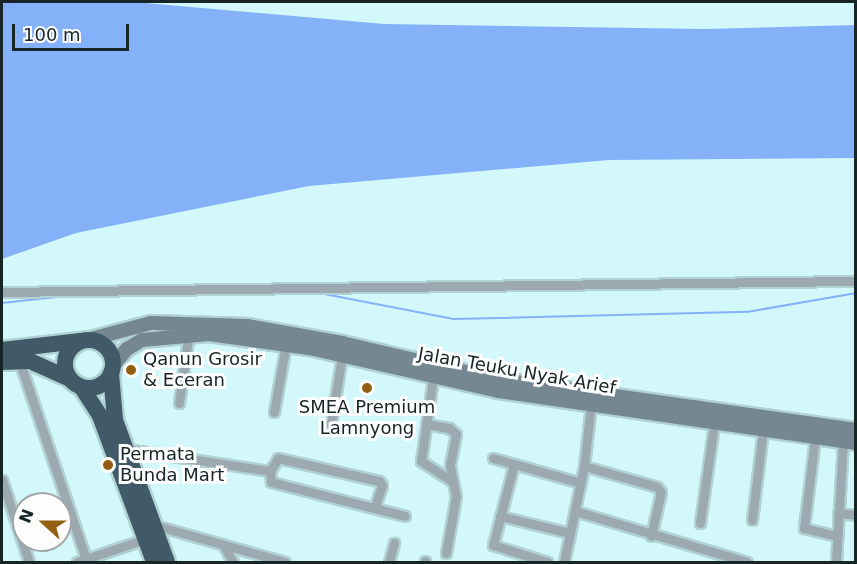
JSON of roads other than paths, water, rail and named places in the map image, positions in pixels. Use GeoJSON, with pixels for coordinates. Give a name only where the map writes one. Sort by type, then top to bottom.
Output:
{"type":"FeatureCollection","features":[{"type":"Feature","properties":{"kind":"highway"},"geometry":{"type":"LineString","coordinates":[[2,350],[84,340],[106,347],[112,370],[113,410],[150,532],[154,562]]}},
{"type":"Feature","properties":{"kind":"highway"},"geometry":{"type":"LineString","coordinates":[[84,340],[67,354],[65,367],[100,416],[150,532],[167,562]]}},
{"type":"Feature","properties":{"kind":"highway"},"geometry":{"type":"LineString","coordinates":[[2,362],[19,360],[76,383],[96,387],[112,370]]}},
{"type":"Feature","properties":{"kind":"main road","name":"Jalan Teuku Nyak Arief"},"geometry":{"type":"LineString","coordinates":[[84,340],[151,323],[218,323],[297,333],[500,386],[591,405],[714,425],[849,443]]}},
{"type":"Feature","properties":{"kind":"main road","name":"Jalan Teuku Nyak Arief"},"geometry":{"type":"LineString","coordinates":[[112,370],[127,349],[142,340],[189,333],[286,344],[342,355],[433,378],[855,430]]}},
{"type":"Feature","properties":{"kind":"street"},"geometry":{"type":"LineString","coordinates":[[2,292],[855,281]]}},
{"type":"Feature","properties":{"kind":"street"},"geometry":{"type":"LineString","coordinates":[[179,403],[189,333]]}},
{"type":"Feature","properties":{"kind":"street"},"geometry":{"type":"LineString","coordinates":[[274,412],[286,344]]}},
{"type":"Feature","properties":{"kind":"street"},"geometry":{"type":"LineString","coordinates":[[330,424],[342,355]]}},
{"type":"Feature","properties":{"kind":"street"},"geometry":{"type":"LineString","coordinates":[[19,360],[83,561],[150,532],[224,546],[285,562]]}},
{"type":"Feature","properties":{"kind":"street"},"geometry":{"type":"LineString","coordinates":[[433,378],[421,465],[453,482]]}},
{"type":"Feature","properties":{"kind":"street"},"geometry":{"type":"LineString","coordinates":[[564,562],[584,466],[591,405]]}},
{"type":"Feature","properties":{"kind":"street"},"geometry":{"type":"LineString","coordinates":[[426,424],[454,430],[450,465],[456,496],[446,553]]}},
{"type":"Feature","properties":{"kind":"street"},"geometry":{"type":"LineString","coordinates":[[700,523],[714,425]]}},
{"type":"Feature","properties":{"kind":"street"},"geometry":{"type":"LineString","coordinates":[[752,520],[764,431]]}},
{"type":"Feature","properties":{"kind":"street"},"geometry":{"type":"LineString","coordinates":[[815,438],[804,528],[837,536]]}},
{"type":"Feature","properties":{"kind":"street"},"geometry":{"type":"LineString","coordinates":[[836,562],[838,513],[849,443]]}},
{"type":"Feature","properties":{"kind":"street"},"geometry":{"type":"LineString","coordinates":[[126,450],[270,471]]}},
{"type":"Feature","properties":{"kind":"street"},"geometry":{"type":"LineString","coordinates":[[375,507],[382,485],[379,481],[278,458],[270,471],[271,482],[405,516]]}},
{"type":"Feature","properties":{"kind":"street"},"geometry":{"type":"LineString","coordinates":[[494,458],[581,483]]}},
{"type":"Feature","properties":{"kind":"street"},"geometry":{"type":"LineString","coordinates":[[514,464],[494,547],[548,562]]}},
{"type":"Feature","properties":{"kind":"street"},"geometry":{"type":"LineString","coordinates":[[584,466],[657,487],[661,492],[651,536]]}},
{"type":"Feature","properties":{"kind":"street"},"geometry":{"type":"LineString","coordinates":[[2,480],[28,562]]}},
{"type":"Feature","properties":{"kind":"street"},"geometry":{"type":"LineString","coordinates":[[575,511],[651,536],[747,562]]}},
{"type":"Feature","properties":{"kind":"street"},"geometry":{"type":"LineString","coordinates":[[838,513],[855,515]]}},
{"type":"Feature","properties":{"kind":"street"},"geometry":{"type":"LineString","coordinates":[[500,516],[570,533]]}},
{"type":"Feature","properties":{"kind":"street"},"geometry":{"type":"LineString","coordinates":[[389,562],[394,543]]}},
{"type":"Feature","properties":{"kind":"street"},"geometry":{"type":"LineString","coordinates":[[224,546],[233,562]]}},
{"type":"Feature","properties":{"kind":"water"},"geometry":{"type":"Polygon","coordinates":[[[2,2],[134,2],[384,24],[704,29],[855,25],[855,158],[609,160],[309,186],[76,233],[2,259],[2,2]]]}},
{"type":"Feature","properties":{"kind":"waterway"},"geometry":{"type":"LineString","coordinates":[[2,303],[57,297],[319,293],[454,319],[747,312],[856,293]]}},
{"type":"Feature","properties":{"kind":"place","name":"Qanun Grosir & Eceran"},"geometry":{"type":"Point","coordinates":[131,370]}},
{"type":"Feature","properties":{"kind":"place","name":"SMEA Premium Lamnyong"},"geometry":{"type":"Point","coordinates":[367,388]}},
{"type":"Feature","properties":{"kind":"place","name":"Permata Bunda Mart"},"geometry":{"type":"Point","coordinates":[108,465]}}]}
